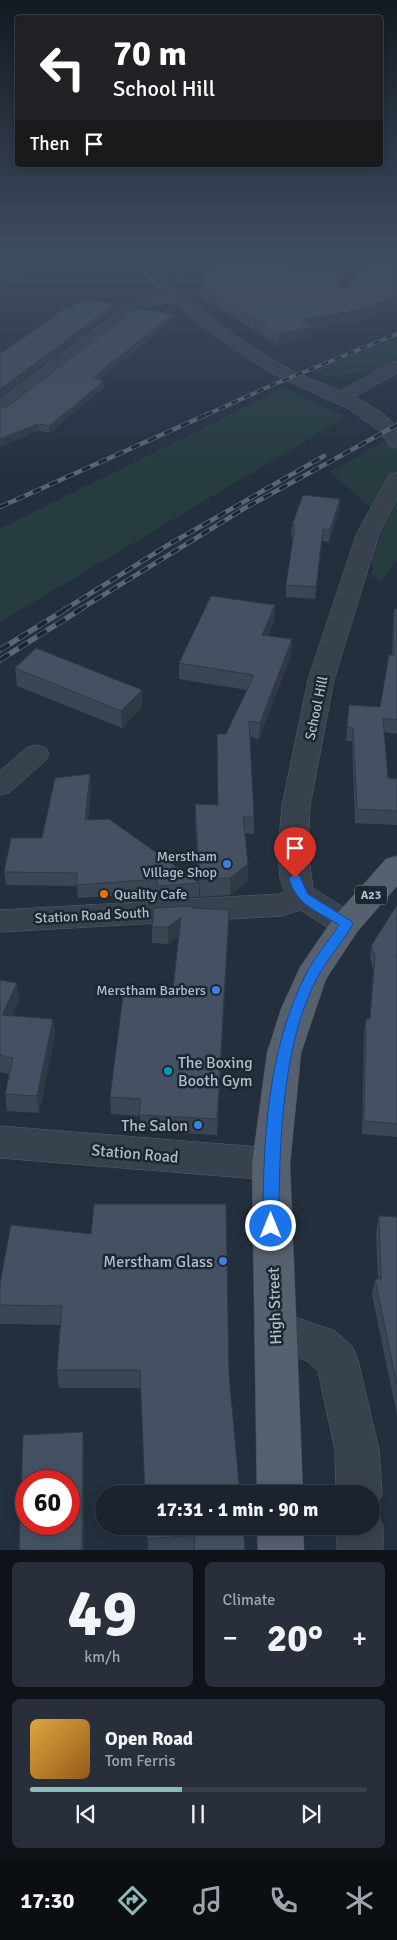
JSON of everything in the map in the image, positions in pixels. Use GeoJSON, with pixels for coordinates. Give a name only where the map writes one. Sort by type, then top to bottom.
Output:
{"type":"FeatureCollection","features":[{"type":"Feature","properties":{"kind":"main road","name":"A23"},"geometry":{"type":"LineString","coordinates":[[346,924],[397,866]]}},
{"type":"Feature","properties":{"kind":"main road","name":"High Street"},"geometry":{"type":"LineString","coordinates":[[280,1485],[271,1226],[271,1164],[284,1053],[292,1025],[311,976],[346,924]]}},
{"type":"Feature","properties":{"kind":"main road"},"geometry":{"type":"LineString","coordinates":[[280,1535],[281,1550]]}},
{"type":"Feature","properties":{"kind":"street"},"geometry":{"type":"LineString","coordinates":[[0,408],[102,331]]}},
{"type":"Feature","properties":{"kind":"street"},"geometry":{"type":"LineString","coordinates":[[219,331],[239,347],[270,366],[359,406],[374,416],[397,442]]}},
{"type":"Feature","properties":{"kind":"street"},"geometry":{"type":"LineString","coordinates":[[341,398],[397,366]]}},
{"type":"Feature","properties":{"kind":"street","name":"School Hill"},"geometry":{"type":"LineString","coordinates":[[303,897],[298,889],[295,878],[296,806],[321,680],[368,533],[397,479]]}},
{"type":"Feature","properties":{"kind":"street"},"geometry":{"type":"LineString","coordinates":[[0,786],[36,754]]}},
{"type":"Feature","properties":{"kind":"street"},"geometry":{"type":"LineString","coordinates":[[303,897],[346,924]]}},
{"type":"Feature","properties":{"kind":"street","name":"Station Road South"},"geometry":{"type":"LineString","coordinates":[[0,921],[282,905],[303,897]]}},
{"type":"Feature","properties":{"kind":"street","name":"Station Road"},"geometry":{"type":"LineString","coordinates":[[0,1142],[271,1164]]}},
{"type":"Feature","properties":{"kind":"street"},"geometry":{"type":"LineString","coordinates":[[276,1330],[320,1345],[336,1360],[357,1450],[359,1485]]}},
{"type":"Feature","properties":{"kind":"street"},"geometry":{"type":"LineString","coordinates":[[360,1535],[360,1550]]}},
{"type":"Feature","properties":{"kind":"green space"},"geometry":{"type":"Polygon","coordinates":[[[397,338],[397,357],[377,369],[333,377],[309,372],[397,338]]]}},
{"type":"Feature","properties":{"kind":"green space"},"geometry":{"type":"Polygon","coordinates":[[[283,388],[346,417],[0,622],[0,529],[283,388]]]}},
{"type":"Feature","properties":{"kind":"green space"},"geometry":{"type":"Polygon","coordinates":[[[397,434],[397,560],[381,581],[372,575],[370,507],[330,472],[397,434]]]}},
{"type":"Feature","properties":{"kind":"building"},"geometry":{"type":"Polygon","coordinates":[[[32,331],[79,331],[0,389],[0,354],[32,331]]]}},
{"type":"Feature","properties":{"kind":"building"},"geometry":{"type":"Polygon","coordinates":[[[106,331],[151,331],[92,378],[104,381],[49,426],[38,424],[0,439],[0,408],[7,407],[106,331]]]}},
{"type":"Feature","properties":{"kind":"building"},"geometry":{"type":"Polygon","coordinates":[[[275,331],[291,331],[279,334],[275,331]]]}},
{"type":"Feature","properties":{"kind":"building"},"geometry":{"type":"Polygon","coordinates":[[[303,495],[340,499],[330,530],[323,529],[316,587],[286,585],[295,525],[292,525],[303,495]]]}},
{"type":"Feature","properties":{"kind":"building"},"geometry":{"type":"Polygon","coordinates":[[[211,596],[275,605],[262,635],[292,639],[260,723],[249,721],[254,817],[243,817],[248,864],[230,878],[200,880],[195,804],[218,805],[217,734],[226,734],[254,675],[179,663],[211,596]]]}},
{"type":"Feature","properties":{"kind":"building"},"geometry":{"type":"Polygon","coordinates":[[[394,609],[397,609],[397,720],[383,718],[388,778],[397,779],[397,811],[357,809],[353,728],[347,727],[349,705],[380,707],[389,655],[394,655],[394,609]]]}},
{"type":"Feature","properties":{"kind":"building"},"geometry":{"type":"Polygon","coordinates":[[[36,648],[142,690],[121,711],[15,668],[36,648]]]}},
{"type":"Feature","properties":{"kind":"building"},"geometry":{"type":"Polygon","coordinates":[[[90,774],[85,820],[109,819],[199,883],[157,886],[157,879],[77,885],[77,873],[4,872],[11,838],[42,838],[55,778],[90,774]]]}},
{"type":"Feature","properties":{"kind":"building"},"geometry":{"type":"Polygon","coordinates":[[[397,905],[397,1124],[364,1121],[366,1019],[370,1019],[375,956],[371,946],[397,905]]]}},
{"type":"Feature","properties":{"kind":"building"},"geometry":{"type":"Polygon","coordinates":[[[195,906],[192,908],[229,910],[217,1119],[139,1115],[141,1099],[110,1097],[123,996],[172,998],[181,917],[168,927],[152,927],[154,908],[195,906]]]}},
{"type":"Feature","properties":{"kind":"building"},"geometry":{"type":"Polygon","coordinates":[[[0,980],[17,983],[2,1015],[53,1019],[37,1096],[5,1094],[13,1058],[0,1055],[0,980]]]}},
{"type":"Feature","properties":{"kind":"building"},"geometry":{"type":"Polygon","coordinates":[[[94,1204],[226,1204],[229,1375],[239,1485],[145,1485],[140,1370],[57,1370],[62,1306],[0,1305],[0,1283],[11,1225],[91,1234],[94,1204]]]}},
{"type":"Feature","properties":{"kind":"building"},"geometry":{"type":"Polygon","coordinates":[[[379,1216],[397,1217],[397,1385],[375,1279],[381,1279],[379,1216]]]}},
{"type":"Feature","properties":{"kind":"building"},"geometry":{"type":"Polygon","coordinates":[[[83,1432],[82,1550],[19,1550],[20,1535],[80,1535],[80,1470],[22,1470],[23,1435],[83,1432]]]}},
{"type":"Feature","properties":{"kind":"building"},"geometry":{"type":"Polygon","coordinates":[[[147,1535],[195,1535],[147,1539],[147,1535]]]}},
{"type":"Feature","properties":{"kind":"building"},"geometry":{"type":"Polygon","coordinates":[[[195,1535],[244,1535],[245,1550],[194,1550],[195,1535]]]}},
{"type":"Feature","properties":{"kind":"railway"},"geometry":{"type":"LineString","coordinates":[[206,415],[277,383],[397,334]]}},
{"type":"Feature","properties":{"kind":"railway"},"geometry":{"type":"LineString","coordinates":[[0,507],[208,414]]}},
{"type":"Feature","properties":{"kind":"railway"},"geometry":{"type":"LineString","coordinates":[[79,610],[245,508],[397,425]]}},
{"type":"Feature","properties":{"kind":"railway"},"geometry":{"type":"LineString","coordinates":[[64,610],[168,545],[324,456]]}},
{"type":"Feature","properties":{"kind":"railway"},"geometry":{"type":"LineString","coordinates":[[0,650],[66,609]]}},
{"type":"Feature","properties":{"kind":"railway"},"geometry":{"type":"LineString","coordinates":[[0,660],[81,609]]}},
{"type":"Feature","properties":{"kind":"place","name":"Merstham Village Shop"},"geometry":{"type":"Point","coordinates":[227,864]}},
{"type":"Feature","properties":{"kind":"place","name":"Quality Cafe"},"geometry":{"type":"Point","coordinates":[104,894]}},
{"type":"Feature","properties":{"kind":"place","name":"Merstham Barbers"},"geometry":{"type":"Point","coordinates":[216,990]}},
{"type":"Feature","properties":{"kind":"place","name":"The Boxing Booth Gym"},"geometry":{"type":"Point","coordinates":[168,1071]}},
{"type":"Feature","properties":{"kind":"place","name":"The Salon"},"geometry":{"type":"Point","coordinates":[198,1125]}},
{"type":"Feature","properties":{"kind":"place","name":"Merstham Glass"},"geometry":{"type":"Point","coordinates":[223,1261]}},
{"type":"Feature","properties":{"kind":"route"},"geometry":{"type":"LineString","coordinates":[[271,1226],[271,1164],[284,1053],[311,976],[346,924],[303,897],[298,889],[295,878]]}}]}
